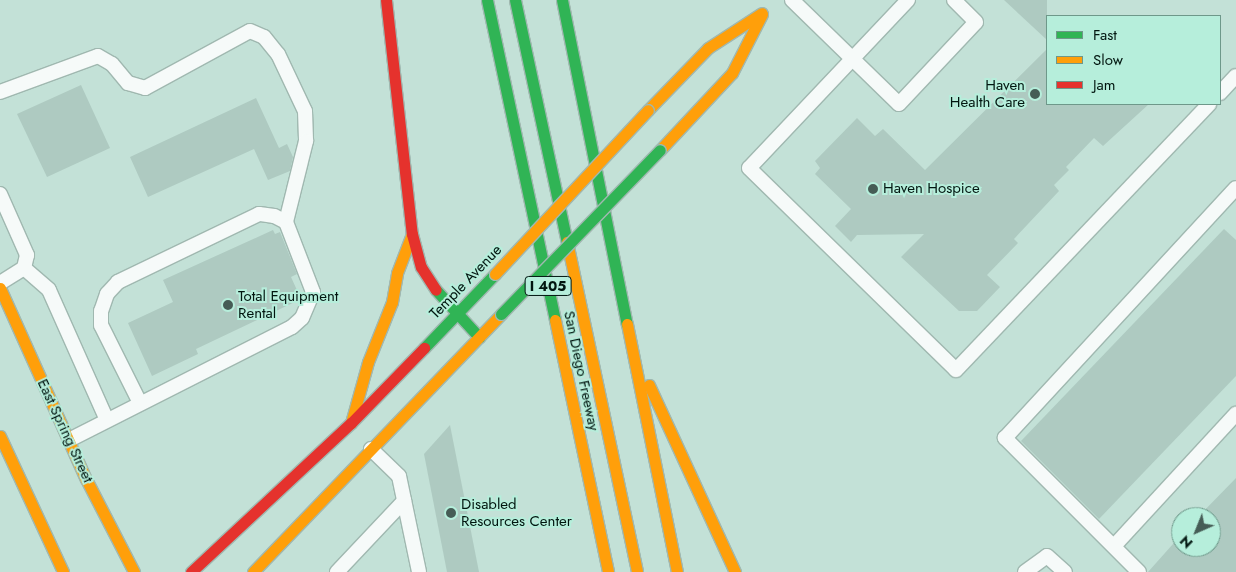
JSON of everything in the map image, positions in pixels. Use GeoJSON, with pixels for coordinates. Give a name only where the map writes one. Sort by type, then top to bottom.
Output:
{"type":"FeatureCollection","features":[{"type":"Feature","properties":{"kind":"main road"},"geometry":{"type":"LineString","coordinates":[[386,0],[412,234],[421,268],[437,292],[480,337]]}},
{"type":"Feature","properties":{"kind":"main road","name":"San Diego Freeway"},"geometry":{"type":"LineString","coordinates":[[487,0],[608,572]]}},
{"type":"Feature","properties":{"kind":"main road"},"geometry":{"type":"LineString","coordinates":[[515,0],[637,572]]}},
{"type":"Feature","properties":{"kind":"main road"},"geometry":{"type":"LineString","coordinates":[[562,0],[629,343],[678,572]]}},
{"type":"Feature","properties":{"kind":"main road","name":"Temple Avenue"},"geometry":{"type":"LineString","coordinates":[[190,572],[351,422],[495,274],[708,48],[766,10],[732,73],[253,572]]}},
{"type":"Feature","properties":{"kind":"main road"},"geometry":{"type":"LineString","coordinates":[[569,172],[575,201]]}},
{"type":"Feature","properties":{"kind":"main road"},"geometry":{"type":"LineString","coordinates":[[579,221],[585,250]]}},
{"type":"Feature","properties":{"kind":"main road"},"geometry":{"type":"LineString","coordinates":[[351,422],[368,362],[392,302],[398,273],[412,234]]}},
{"type":"Feature","properties":{"kind":"main road","name":"East Spring Street"},"geometry":{"type":"LineString","coordinates":[[0,288],[69,440],[134,572]]}},
{"type":"Feature","properties":{"kind":"main road"},"geometry":{"type":"LineString","coordinates":[[629,343],[728,552],[734,572]]}},
{"type":"Feature","properties":{"kind":"main road"},"geometry":{"type":"LineString","coordinates":[[0,436],[62,572]]}},
{"type":"Feature","properties":{"kind":"main road"},"geometry":{"type":"LineString","coordinates":[[644,545],[650,572]]}},
{"type":"Feature","properties":{"kind":"lane"},"geometry":{"type":"LineString","coordinates":[[792,0],[899,104],[976,22],[954,0]]}},
{"type":"Feature","properties":{"kind":"lane"},"geometry":{"type":"LineString","coordinates":[[908,0],[749,168],[956,370],[1208,105]]}},
{"type":"Feature","properties":{"kind":"lane"},"geometry":{"type":"LineString","coordinates":[[0,92],[98,56],[112,64],[128,83],[145,88],[250,31],[264,37],[278,54],[305,111],[306,141],[286,222],[313,292],[302,318],[292,327],[69,440]]}},
{"type":"Feature","properties":{"kind":"lane"},"geometry":{"type":"LineString","coordinates":[[1221,92],[1236,76]]}},
{"type":"Feature","properties":{"kind":"lane"},"geometry":{"type":"LineString","coordinates":[[1139,572],[1005,438],[1236,188]]}},
{"type":"Feature","properties":{"kind":"lane"},"geometry":{"type":"LineString","coordinates":[[0,194],[27,255],[24,268],[0,283]]}},
{"type":"Feature","properties":{"kind":"lane"},"geometry":{"type":"LineString","coordinates":[[140,403],[101,325],[101,311],[107,294],[118,282],[253,217],[274,216],[286,222]]}},
{"type":"Feature","properties":{"kind":"lane"},"geometry":{"type":"LineString","coordinates":[[24,268],[48,290],[107,420]]}},
{"type":"Feature","properties":{"kind":"lane"},"geometry":{"type":"LineString","coordinates":[[1114,546],[1236,414]]}},
{"type":"Feature","properties":{"kind":"lane"},"geometry":{"type":"LineString","coordinates":[[372,449],[399,476],[419,572]]}},
{"type":"Feature","properties":{"kind":"lane"},"geometry":{"type":"LineString","coordinates":[[337,572],[404,501]]}},
{"type":"Feature","properties":{"kind":"lane"},"geometry":{"type":"LineString","coordinates":[[1025,572],[1046,556],[1065,572]]}},
{"type":"Feature","properties":{"kind":"building"},"geometry":{"type":"Polygon","coordinates":[[[1004,0],[1047,0],[1046,39],[1004,0]]]}},
{"type":"Feature","properties":{"kind":"building"},"geometry":{"type":"Polygon","coordinates":[[[1046,50],[1046,105],[1148,105],[1103,146],[1094,138],[1066,167],[1069,170],[1054,185],[1059,191],[1014,239],[1018,243],[987,275],[1000,287],[977,311],[959,311],[901,257],[924,234],[857,235],[851,242],[835,226],[851,209],[815,174],[820,168],[815,161],[857,118],[875,136],[883,129],[925,170],[1046,50]]]}},
{"type":"Feature","properties":{"kind":"building"},"geometry":{"type":"Polygon","coordinates":[[[81,85],[110,148],[47,177],[17,114],[81,85]]]}},
{"type":"Feature","properties":{"kind":"building"},"geometry":{"type":"Polygon","coordinates":[[[256,98],[279,148],[287,144],[293,157],[290,171],[268,180],[254,149],[148,197],[130,157],[256,98]]]}},
{"type":"Feature","properties":{"kind":"building"},"geometry":{"type":"Polygon","coordinates":[[[1224,229],[1236,240],[1236,376],[1099,519],[1021,441],[1224,229]]]}},
{"type":"Feature","properties":{"kind":"building","name":"Total Equipment Rental"},"geometry":{"type":"Polygon","coordinates":[[[273,230],[275,234],[280,232],[297,274],[291,277],[301,299],[196,349],[198,354],[152,376],[128,323],[173,302],[163,280],[273,230]]]}},
{"type":"Feature","properties":{"kind":"building","name":"Disabled Resources Center"},"geometry":{"type":"Polygon","coordinates":[[[450,425],[479,572],[447,572],[424,454],[450,425]]]}},
{"type":"Feature","properties":{"kind":"building"},"geometry":{"type":"Polygon","coordinates":[[[1236,478],[1236,572],[1148,572],[1171,546],[1171,557],[1221,557],[1221,507],[1208,507],[1236,478]]]}},
{"type":"Feature","properties":{"kind":"traffic: fast"},"geometry":{"type":"LineString","coordinates":[[487,0],[555,320]]}},
{"type":"Feature","properties":{"kind":"traffic: fast"},"geometry":{"type":"LineString","coordinates":[[515,0],[567,242]]}},
{"type":"Feature","properties":{"kind":"traffic: fast"},"geometry":{"type":"LineString","coordinates":[[562,0],[627,324]]}},
{"type":"Feature","properties":{"kind":"traffic: fast"},"geometry":{"type":"LineString","coordinates":[[501,314],[660,150]]}},
{"type":"Feature","properties":{"kind":"traffic: fast"},"geometry":{"type":"LineString","coordinates":[[424,348],[495,274]]}},
{"type":"Feature","properties":{"kind":"traffic: fast"},"geometry":{"type":"LineString","coordinates":[[436,290],[479,337]]}},
{"type":"Feature","properties":{"kind":"traffic: slow"},"geometry":{"type":"LineString","coordinates":[[648,110],[708,48],[762,13]]}},
{"type":"Feature","properties":{"kind":"traffic: slow"},"geometry":{"type":"LineString","coordinates":[[660,150],[732,73],[762,14]]}},
{"type":"Feature","properties":{"kind":"traffic: slow"},"geometry":{"type":"LineString","coordinates":[[495,274],[648,110]]}},
{"type":"Feature","properties":{"kind":"traffic: slow"},"geometry":{"type":"LineString","coordinates":[[351,423],[368,362],[392,302],[397,273],[412,234]]}},
{"type":"Feature","properties":{"kind":"traffic: slow"},"geometry":{"type":"LineString","coordinates":[[567,242],[637,572]]}},
{"type":"Feature","properties":{"kind":"traffic: slow"},"geometry":{"type":"LineString","coordinates":[[0,288],[86,479],[134,572]]}},
{"type":"Feature","properties":{"kind":"traffic: slow"},"geometry":{"type":"LineString","coordinates":[[253,572],[501,314]]}},
{"type":"Feature","properties":{"kind":"traffic: slow"},"geometry":{"type":"LineString","coordinates":[[555,320],[608,572]]}},
{"type":"Feature","properties":{"kind":"traffic: slow"},"geometry":{"type":"LineString","coordinates":[[627,324],[677,572]]}},
{"type":"Feature","properties":{"kind":"traffic: slow"},"geometry":{"type":"LineString","coordinates":[[649,385],[735,572]]}},
{"type":"Feature","properties":{"kind":"traffic: slow"},"geometry":{"type":"LineString","coordinates":[[0,436],[63,572]]}},
{"type":"Feature","properties":{"kind":"traffic: jam"},"geometry":{"type":"LineString","coordinates":[[386,0],[412,234],[421,267],[436,290]]}},
{"type":"Feature","properties":{"kind":"traffic: jam"},"geometry":{"type":"LineString","coordinates":[[191,572],[351,423],[424,348]]}},
{"type":"Feature","properties":{"kind":"place","name":"Haven Health Care"},"geometry":{"type":"Point","coordinates":[1035,94]}},
{"type":"Feature","properties":{"kind":"place","name":"Haven Hospice"},"geometry":{"type":"Point","coordinates":[873,189]}},
{"type":"Feature","properties":{"kind":"place","name":"Total Equipment Rental"},"geometry":{"type":"Point","coordinates":[228,305]}},
{"type":"Feature","properties":{"kind":"place","name":"Disabled Resources Center"},"geometry":{"type":"Point","coordinates":[451,513]}}]}
